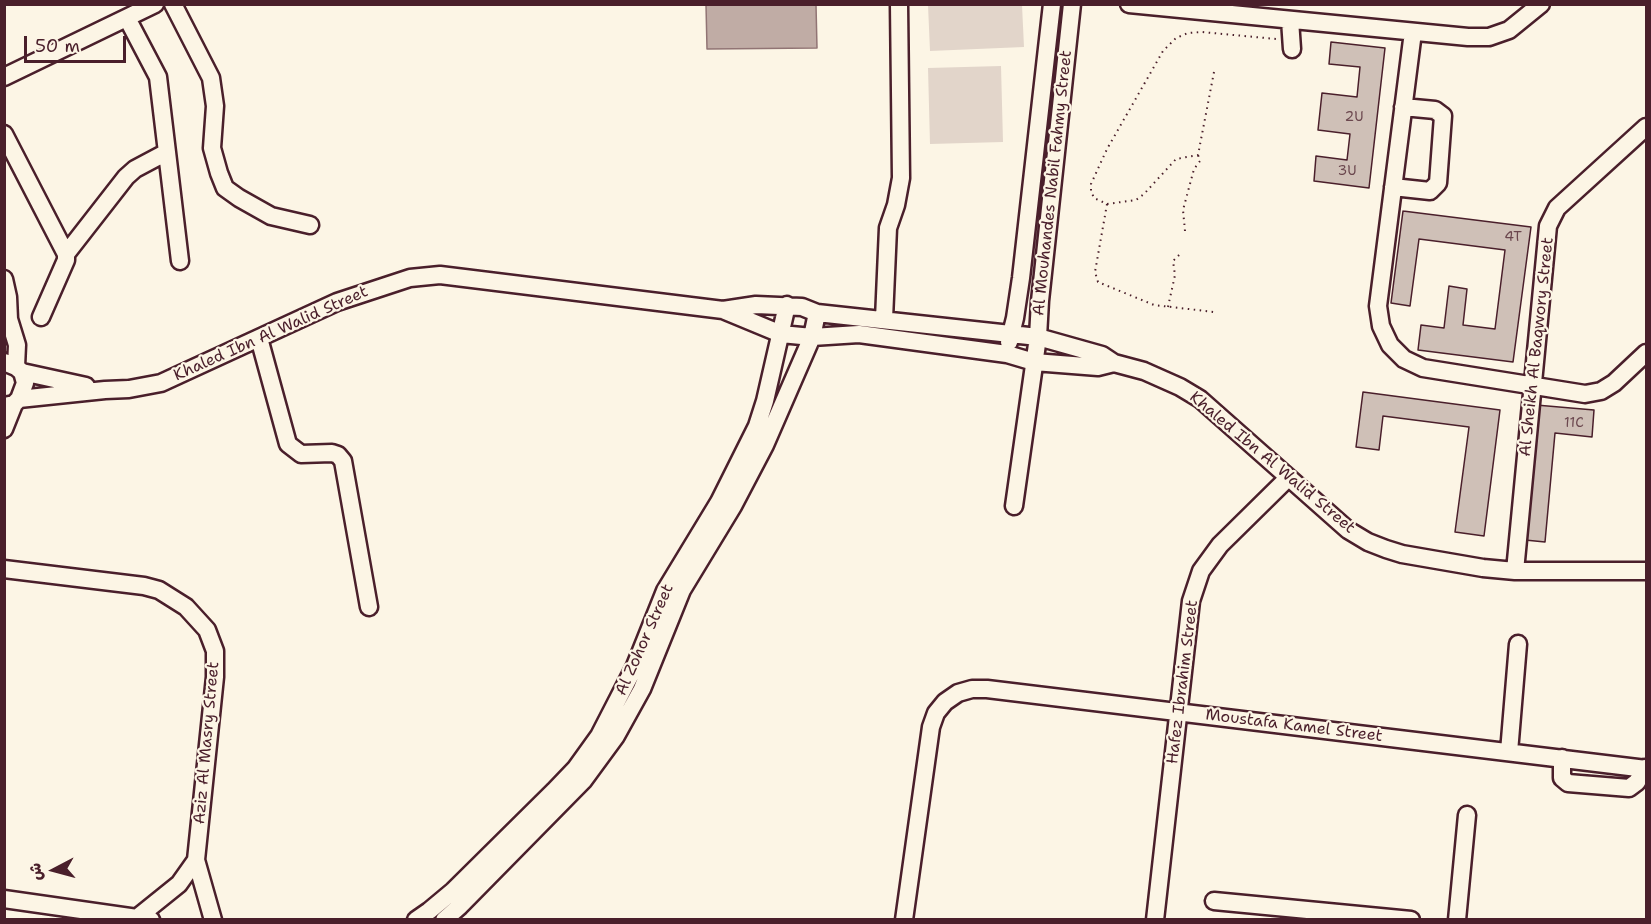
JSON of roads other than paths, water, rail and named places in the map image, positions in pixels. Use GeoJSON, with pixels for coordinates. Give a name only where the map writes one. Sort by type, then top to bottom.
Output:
{"type":"FeatureCollection","features":[{"type":"Feature","properties":{"kind":"street"},"geometry":{"type":"LineString","coordinates":[[4,77],[155,4]]}},
{"type":"Feature","properties":{"kind":"street"},"geometry":{"type":"LineString","coordinates":[[173,4],[211,78],[215,106],[212,148],[225,188],[271,216],[310,225]]}},
{"type":"Feature","properties":{"kind":"street"},"geometry":{"type":"LineString","coordinates":[[884,319],[888,228],[896,205],[901,178],[899,4]]}},
{"type":"Feature","properties":{"kind":"street","name":"Al Mouhandes Nabil Fahmy Street"},"geometry":{"type":"LineString","coordinates":[[1007,354],[1021,278],[1052,4]]}},
{"type":"Feature","properties":{"kind":"street","name":"Al Mouhandes Nabil Fahmy Street"},"geometry":{"type":"LineString","coordinates":[[1014,506],[1038,337],[1072,4]]}},
{"type":"Feature","properties":{"kind":"street"},"geometry":{"type":"LineString","coordinates":[[1129,4],[1468,37],[1489,37],[1509,30],[1541,4]]}},
{"type":"Feature","properties":{"kind":"street"},"geometry":{"type":"LineString","coordinates":[[127,18],[158,77],[180,261]]}},
{"type":"Feature","properties":{"kind":"street"},"geometry":{"type":"LineString","coordinates":[[1290,20],[1291,45]]}},
{"type":"Feature","properties":{"kind":"street"},"geometry":{"type":"LineString","coordinates":[[1413,32],[1378,306],[1381,326],[1390,345],[1404,359],[1423,368],[1585,394],[1601,391],[1614,383],[1647,353]]}},
{"type":"Feature","properties":{"kind":"street"},"geometry":{"type":"LineString","coordinates":[[1393,187],[1430,191],[1438,183],[1443,116],[1435,110],[1403,107]]}},
{"type":"Feature","properties":{"kind":"street","name":"Al Sheikh Al Baqwory Street"},"geometry":{"type":"LineString","coordinates":[[1515,571],[1548,226],[1557,208],[1647,127]]}},
{"type":"Feature","properties":{"kind":"street"},"geometry":{"type":"LineString","coordinates":[[4,134],[66,254],[66,260],[40,317]]}},
{"type":"Feature","properties":{"kind":"street"},"geometry":{"type":"LineString","coordinates":[[66,254],[126,177],[135,169],[167,152]]}},
{"type":"Feature","properties":{"kind":"street","name":"Khaled Ibn Al Walid Street"},"geometry":{"type":"LineString","coordinates":[[13,403],[105,390],[129,389],[161,382],[347,299],[410,278],[440,275],[723,310],[781,334],[812,337],[859,334],[1007,354],[1034,362],[1098,367],[1114,363]]}},
{"type":"Feature","properties":{"kind":"street"},"geometry":{"type":"LineString","coordinates":[[4,279],[8,297],[7,324],[17,345],[14,367],[25,383],[13,403],[4,429]]}},
{"type":"Feature","properties":{"kind":"street","name":"Khaled Ibn Al Walid Street"},"geometry":{"type":"LineString","coordinates":[[723,310],[756,305],[787,305],[802,307],[817,313],[1038,337],[1101,355],[1114,363],[1144,371],[1200,399],[1348,530],[1386,549],[1472,566],[1515,571],[1647,571]]}},
{"type":"Feature","properties":{"kind":"street","name":"Al Zohor Street"},"geometry":{"type":"LineString","coordinates":[[416,920],[453,891],[554,791],[576,768],[599,736],[635,666],[665,591],[718,502],[757,426],[787,305]]}},
{"type":"Feature","properties":{"kind":"street","name":"Al Zohor Street"},"geometry":{"type":"LineString","coordinates":[[444,920],[583,782],[616,736],[642,689],[681,590],[733,506],[752,470],[812,337],[817,313]]}},
{"type":"Feature","properties":{"kind":"street"},"geometry":{"type":"LineString","coordinates":[[259,338],[288,444],[301,454],[332,453],[339,455],[343,461],[369,607]]}},
{"type":"Feature","properties":{"kind":"street","name":"Khaled Ibn Al Walid Street"},"geometry":{"type":"LineString","coordinates":[[14,367],[105,390]]}},
{"type":"Feature","properties":{"kind":"street","name":"Hafez Ibrahim Street"},"geometry":{"type":"LineString","coordinates":[[1155,920],[1191,601],[1201,571],[1220,545],[1287,478]]}},
{"type":"Feature","properties":{"kind":"street","name":"Aziz Al Masry Street"},"geometry":{"type":"LineString","coordinates":[[4,569],[144,586],[159,590],[186,607],[207,630],[215,651],[215,677],[196,860],[213,920]]}},
{"type":"Feature","properties":{"kind":"street"},"geometry":{"type":"LineString","coordinates":[[1509,752],[1518,644]]}},
{"type":"Feature","properties":{"kind":"street","name":"Moustafa Kamel Street"},"geometry":{"type":"LineString","coordinates":[[904,920],[931,727],[936,713],[945,702],[958,693],[972,689],[1646,769]]}},
{"type":"Feature","properties":{"kind":"street"},"geometry":{"type":"LineString","coordinates":[[1562,758],[1562,778],[1568,783],[1629,788],[1637,782],[1646,769]]}},
{"type":"Feature","properties":{"kind":"street"},"geometry":{"type":"LineString","coordinates":[[1457,920],[1467,815]]}},
{"type":"Feature","properties":{"kind":"street","name":"Aziz Al Masry Street"},"geometry":{"type":"LineString","coordinates":[[145,918],[179,884],[196,860]]}},
{"type":"Feature","properties":{"kind":"street"},"geometry":{"type":"LineString","coordinates":[[4,899],[145,918]]}},
{"type":"Feature","properties":{"kind":"street"},"geometry":{"type":"LineString","coordinates":[[1214,901],[1411,920]]}}]}
